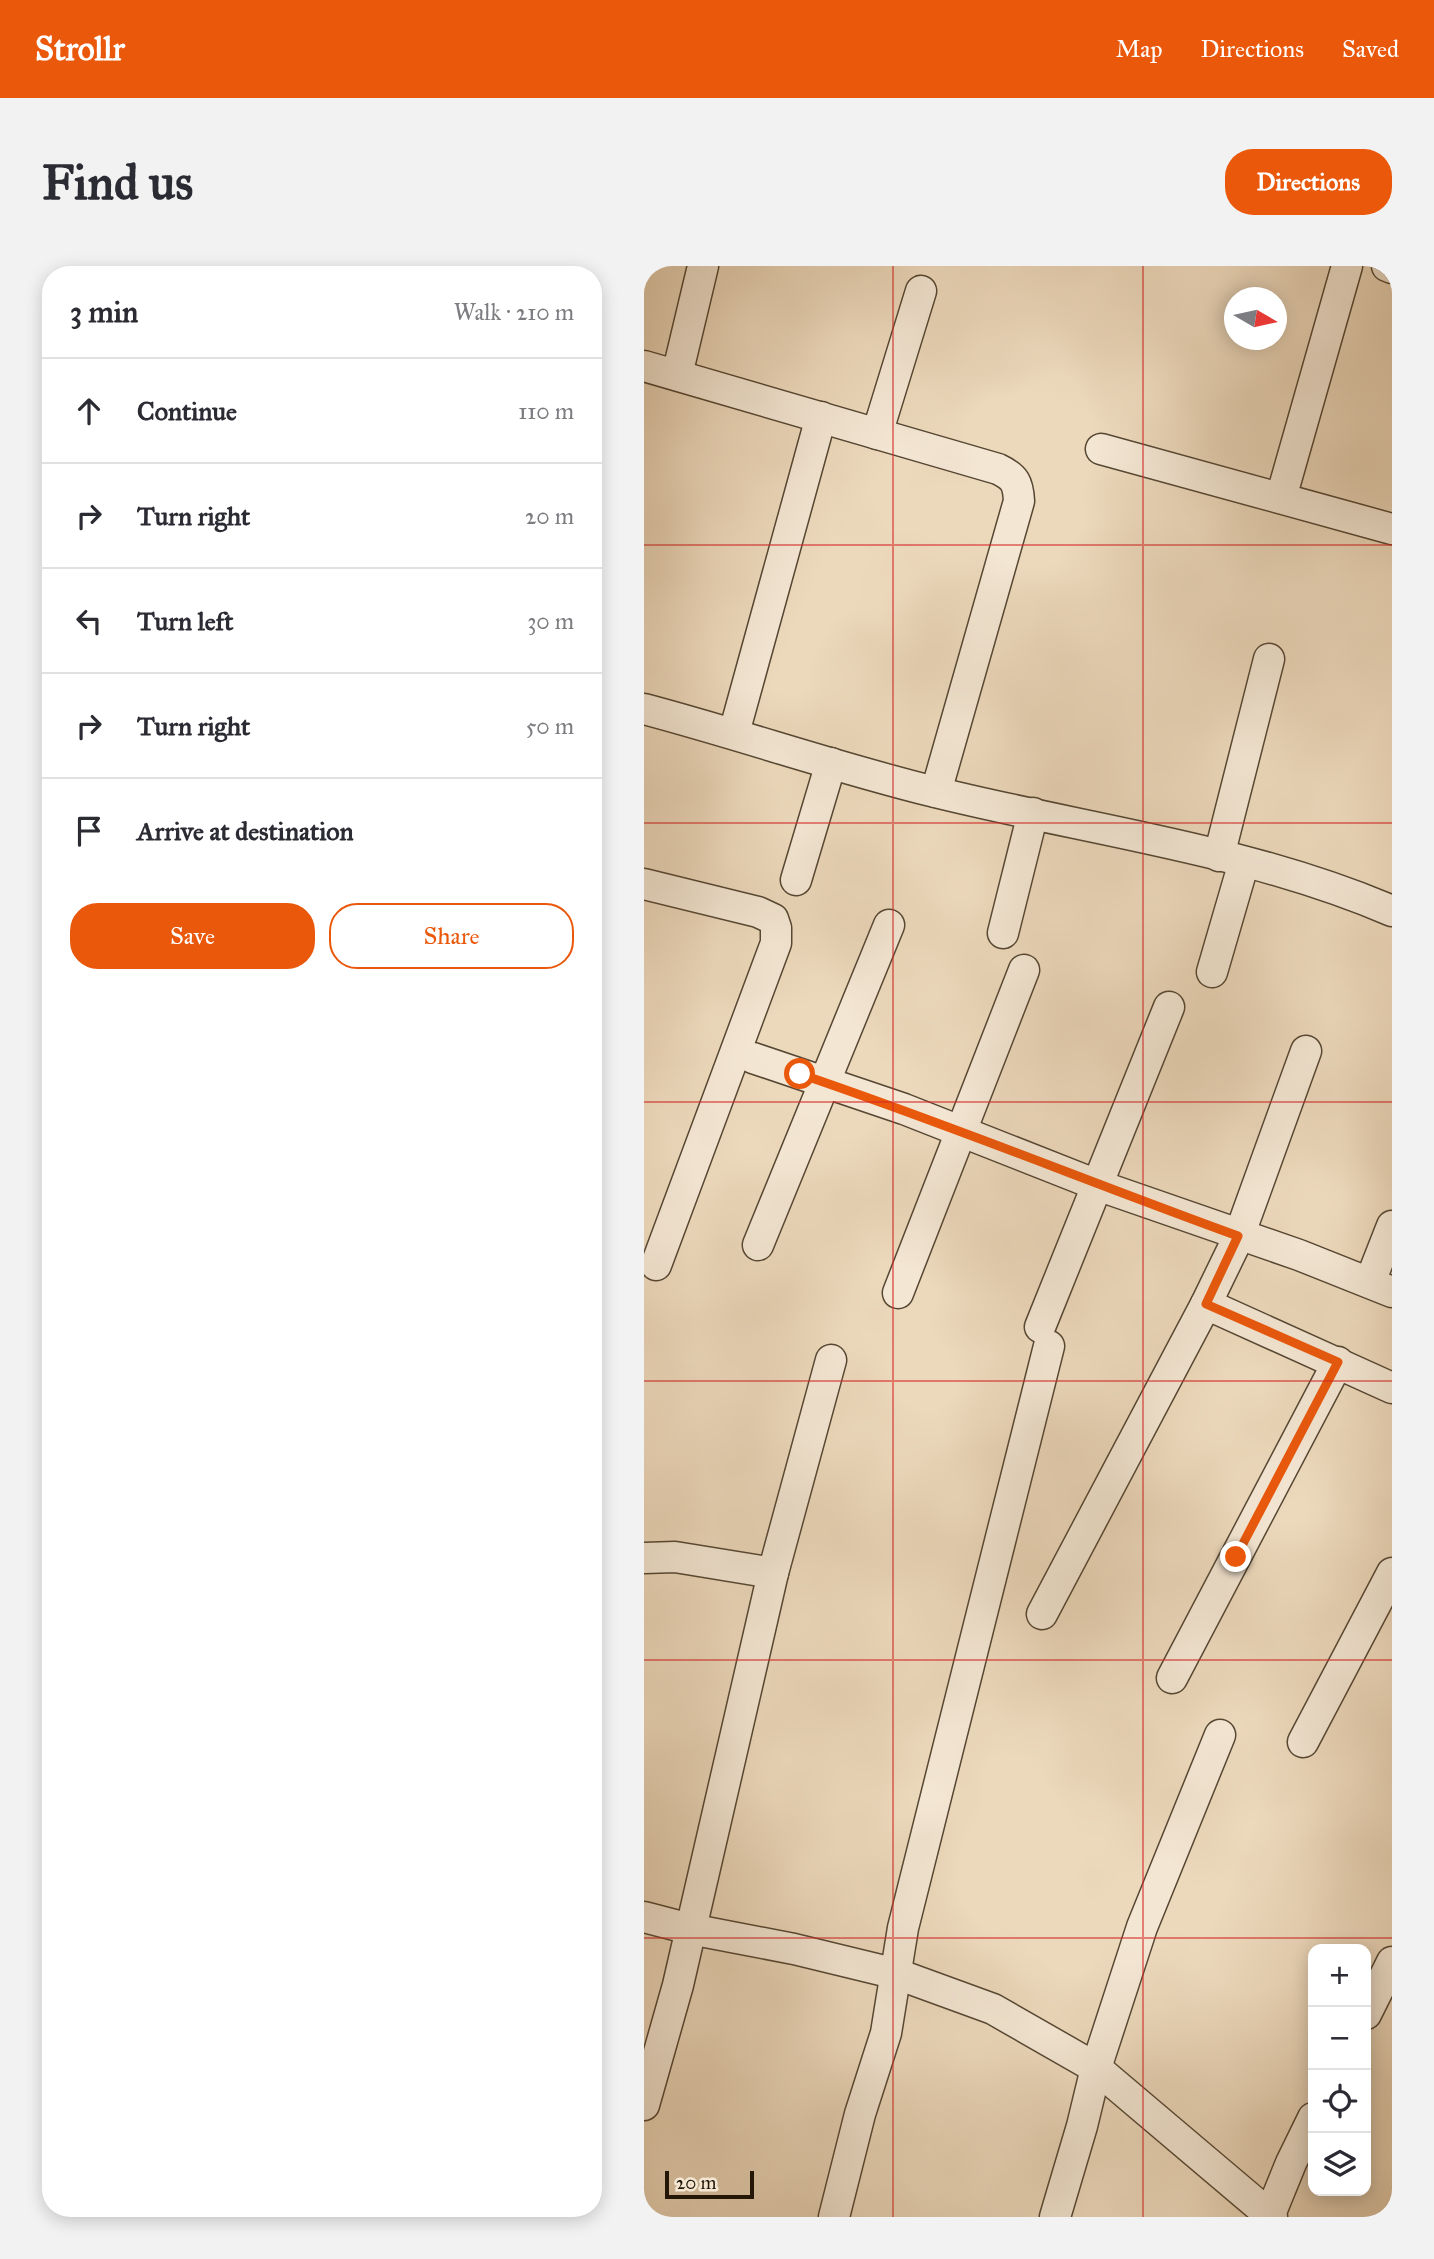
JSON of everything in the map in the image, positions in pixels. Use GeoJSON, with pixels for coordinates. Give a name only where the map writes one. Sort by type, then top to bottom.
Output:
{"type":"FeatureCollection","features":[{"type":"Feature","properties":{"kind":"street"},"geometry":{"type":"LineString","coordinates":[[677,375],[703,266]]}},
{"type":"Feature","properties":{"kind":"street"},"geometry":{"type":"LineString","coordinates":[[1281,498],[1347,266]]}},
{"type":"Feature","properties":{"kind":"street"},"geometry":{"type":"LineString","coordinates":[[1387,266],[1392,268]]}},
{"type":"Feature","properties":{"kind":"street"},"geometry":{"type":"LineString","coordinates":[[877,434],[920,291]]}},
{"type":"Feature","properties":{"kind":"street"},"geometry":{"type":"LineString","coordinates":[[644,366],[1013,475],[1018,484],[1019,501],[936,792]]}},
{"type":"Feature","properties":{"kind":"street"},"geometry":{"type":"LineString","coordinates":[[734,733],[821,417]]}},
{"type":"Feature","properties":{"kind":"street"},"geometry":{"type":"LineString","coordinates":[[1101,449],[1392,529]]}},
{"type":"Feature","properties":{"kind":"street"},"geometry":{"type":"LineString","coordinates":[[1212,972],[1269,659]]}},
{"type":"Feature","properties":{"kind":"street"},"geometry":{"type":"LineString","coordinates":[[644,709],[936,792],[1232,859],[1342,890],[1392,911]]}},
{"type":"Feature","properties":{"kind":"street"},"geometry":{"type":"LineString","coordinates":[[796,880],[831,763]]}},
{"type":"Feature","properties":{"kind":"street"},"geometry":{"type":"LineString","coordinates":[[1003,933],[1033,813]]}},
{"type":"Feature","properties":{"kind":"street"},"geometry":{"type":"LineString","coordinates":[[644,884],[758,912],[773,919],[776,928],[776,943],[656,1265]]}},
{"type":"Feature","properties":{"kind":"street"},"geometry":{"type":"LineString","coordinates":[[758,1245],[889,925]]}},
{"type":"Feature","properties":{"kind":"street"},"geometry":{"type":"LineString","coordinates":[[898,1293],[1024,970]]}},
{"type":"Feature","properties":{"kind":"street"},"geometry":{"type":"LineString","coordinates":[[834,2217],[860,2114],[886,2033],[903,1928],[1045,1336],[1097,1185],[1169,1007]]}},
{"type":"Feature","properties":{"kind":"street"},"geometry":{"type":"LineString","coordinates":[[1042,1614],[1206,1304],[1238,1236],[1306,1051]]}},
{"type":"Feature","properties":{"kind":"street"},"geometry":{"type":"LineString","coordinates":[[753,1058],[904,1109],[1097,1185],[1381,1287],[1392,1226]]}},
{"type":"Feature","properties":{"kind":"street"},"geometry":{"type":"LineString","coordinates":[[1206,1304],[1392,1388]]}},
{"type":"Feature","properties":{"kind":"street"},"geometry":{"type":"LineString","coordinates":[[644,2105],[678,1984],[773,1573],[831,1360]]}},
{"type":"Feature","properties":{"kind":"street"},"geometry":{"type":"LineString","coordinates":[[1172,1678],[1338,1362]]}},
{"type":"Feature","properties":{"kind":"street"},"geometry":{"type":"LineString","coordinates":[[644,1558],[675,1557],[773,1573]]}},
{"type":"Feature","properties":{"kind":"street"},"geometry":{"type":"LineString","coordinates":[[1303,1742],[1392,1573]]}},
{"type":"Feature","properties":{"kind":"street"},"geometry":{"type":"LineString","coordinates":[[1055,2217],[1096,2068],[1142,1927],[1220,1735]]}},
{"type":"Feature","properties":{"kind":"street"},"geometry":{"type":"LineString","coordinates":[[644,1917],[690,1929],[794,1948],[897,1974],[993,2009],[1096,2068],[1270,2216],[1308,2128]]}},
{"type":"Feature","properties":{"kind":"street"},"geometry":{"type":"LineString","coordinates":[[1370,2007],[1392,1962]]}},
{"type":"Feature","properties":{"kind":"route"},"geometry":{"type":"LineString","coordinates":[[800,1074],[904,1109],[1097,1185],[1238,1236],[1206,1304],[1338,1362],[1236,1557]]}}]}
